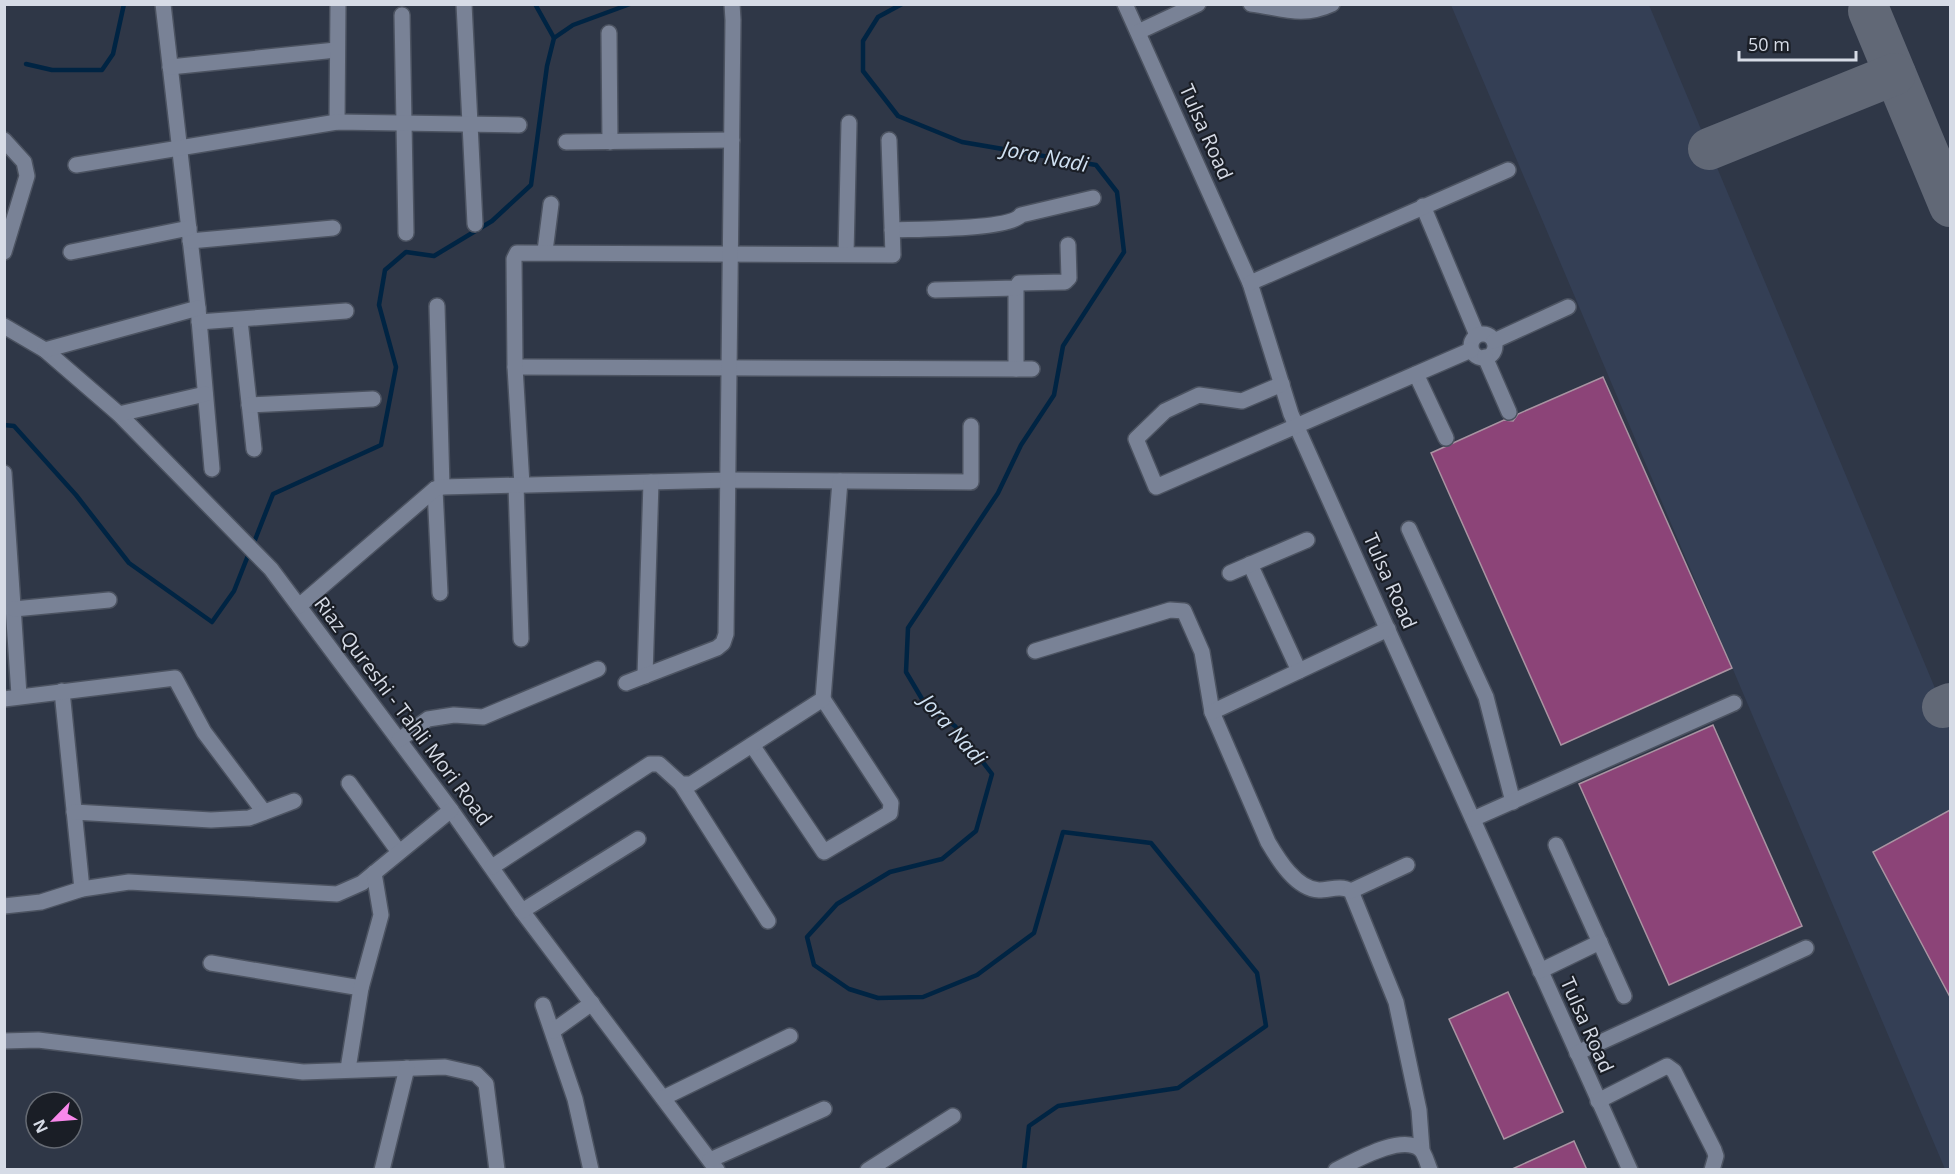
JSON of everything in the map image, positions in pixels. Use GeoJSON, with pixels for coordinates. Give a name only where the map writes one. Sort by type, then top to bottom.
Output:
{"type":"FeatureCollection","features":[{"type":"Feature","properties":{"kind":"street"},"geometry":{"type":"LineString","coordinates":[[163,4],[198,315],[212,469]]}},
{"type":"Feature","properties":{"kind":"street"},"geometry":{"type":"LineString","coordinates":[[337,122],[338,4]]}},
{"type":"Feature","properties":{"kind":"street"},"geometry":{"type":"LineString","coordinates":[[464,4],[475,224]]}},
{"type":"Feature","properties":{"kind":"street"},"geometry":{"type":"LineString","coordinates":[[626,684],[723,643],[726,634],[732,4]]}},
{"type":"Feature","properties":{"kind":"street","name":"Tulsa Road"},"geometry":{"type":"LineString","coordinates":[[1125,4],[1250,282],[1297,428],[1630,1170]]}},
{"type":"Feature","properties":{"kind":"street"},"geometry":{"type":"LineString","coordinates":[[1138,32],[1198,4]]}},
{"type":"Feature","properties":{"kind":"street"},"geometry":{"type":"LineString","coordinates":[[1251,4],[1316,12],[1332,4]]}},
{"type":"Feature","properties":{"kind":"street"},"geometry":{"type":"LineString","coordinates":[[402,15],[406,233]]}},
{"type":"Feature","properties":{"kind":"street"},"geometry":{"type":"LineString","coordinates":[[609,33],[610,142]]}},
{"type":"Feature","properties":{"kind":"street"},"geometry":{"type":"LineString","coordinates":[[170,67],[336,50]]}},
{"type":"Feature","properties":{"kind":"street"},"geometry":{"type":"LineString","coordinates":[[76,165],[337,122],[404,125],[519,125]]}},
{"type":"Feature","properties":{"kind":"street"},"geometry":{"type":"LineString","coordinates":[[846,254],[849,123]]}},
{"type":"Feature","properties":{"kind":"street"},"geometry":{"type":"LineString","coordinates":[[4,140],[24,162],[27,176],[4,252]]}},
{"type":"Feature","properties":{"kind":"street"},"geometry":{"type":"LineString","coordinates":[[520,639],[514,259],[523,251],[893,255],[889,140]]}},
{"type":"Feature","properties":{"kind":"street"},"geometry":{"type":"LineString","coordinates":[[566,142],[732,141]]}},
{"type":"Feature","properties":{"kind":"street"},"geometry":{"type":"LineString","coordinates":[[1250,282],[1508,170]]}},
{"type":"Feature","properties":{"kind":"street"},"geometry":{"type":"LineString","coordinates":[[892,230],[1014,222],[1021,215],[1093,198]]}},
{"type":"Feature","properties":{"kind":"street"},"geometry":{"type":"LineString","coordinates":[[545,252],[551,204]]}},
{"type":"Feature","properties":{"kind":"street"},"geometry":{"type":"LineString","coordinates":[[1423,206],[1474,343],[1477,357],[1485,357],[1493,352],[1494,341]]}},
{"type":"Feature","properties":{"kind":"street"},"geometry":{"type":"LineString","coordinates":[[71,252],[189,234],[333,228]]}},
{"type":"Feature","properties":{"kind":"street"},"geometry":{"type":"LineString","coordinates":[[515,367],[1024,369],[1016,288],[1019,283],[1065,282],[1069,278],[1068,245]]}},
{"type":"Feature","properties":{"kind":"street"},"geometry":{"type":"LineString","coordinates":[[935,290],[1016,288]]}},
{"type":"Feature","properties":{"kind":"street"},"geometry":{"type":"LineString","coordinates":[[436,306],[440,593]]}},
{"type":"Feature","properties":{"kind":"street"},"geometry":{"type":"LineString","coordinates":[[1494,341],[1568,307]]}},
{"type":"Feature","properties":{"kind":"street"},"geometry":{"type":"LineString","coordinates":[[45,350],[198,315],[240,320],[346,311]]}},
{"type":"Feature","properties":{"kind":"street"},"geometry":{"type":"LineString","coordinates":[[240,320],[254,448]]}},
{"type":"Feature","properties":{"kind":"street","name":"Riaz Qureshi - Tahli Mori Road"},"geometry":{"type":"LineString","coordinates":[[4,326],[45,350],[119,414],[271,569],[451,810],[522,911],[713,1165]]}},
{"type":"Feature","properties":{"kind":"street"},"geometry":{"type":"LineString","coordinates":[[1282,384],[1242,401],[1199,395],[1165,411],[1136,439],[1156,487],[1297,428],[1416,374],[1474,343],[1485,334],[1494,341]]}},
{"type":"Feature","properties":{"kind":"street"},"geometry":{"type":"LineString","coordinates":[[1485,357],[1509,412]]}},
{"type":"Feature","properties":{"kind":"street"},"geometry":{"type":"LineString","coordinates":[[1416,374],[1446,438]]}},
{"type":"Feature","properties":{"kind":"street"},"geometry":{"type":"LineString","coordinates":[[119,414],[205,394]]}},
{"type":"Feature","properties":{"kind":"street"},"geometry":{"type":"LineString","coordinates":[[249,405],[373,399]]}},
{"type":"Feature","properties":{"kind":"street"},"geometry":{"type":"LineString","coordinates":[[299,606],[439,488],[729,480],[971,482],[971,426]]}},
{"type":"Feature","properties":{"kind":"street"},"geometry":{"type":"LineString","coordinates":[[4,473],[14,609],[12,697],[175,678],[204,732],[264,812]]}},
{"type":"Feature","properties":{"kind":"street"},"geometry":{"type":"LineString","coordinates":[[752,745],[820,850],[829,850],[890,813],[891,803],[823,699],[840,481]]}},
{"type":"Feature","properties":{"kind":"street"},"geometry":{"type":"LineString","coordinates":[[645,676],[651,482]]}},
{"type":"Feature","properties":{"kind":"street"},"geometry":{"type":"LineString","coordinates":[[1409,529],[1486,697],[1513,802]]}},
{"type":"Feature","properties":{"kind":"street"},"geometry":{"type":"LineString","coordinates":[[1230,573],[1306,540]]}},
{"type":"Feature","properties":{"kind":"street"},"geometry":{"type":"LineString","coordinates":[[1250,564],[1299,670]]}},
{"type":"Feature","properties":{"kind":"street"},"geometry":{"type":"LineString","coordinates":[[14,609],[109,600]]}},
{"type":"Feature","properties":{"kind":"street"},"geometry":{"type":"LineString","coordinates":[[1035,651],[1170,610],[1184,611],[1202,652],[1212,712],[1268,842],[1278,859],[1301,883],[1314,889],[1344,887],[1351,891],[1396,1002],[1419,1110],[1422,1150],[1430,1170]]}},
{"type":"Feature","properties":{"kind":"street"},"geometry":{"type":"LineString","coordinates":[[1212,712],[1388,629]]}},
{"type":"Feature","properties":{"kind":"street"},"geometry":{"type":"LineString","coordinates":[[399,740],[428,719],[454,715],[483,717],[598,669]]}},
{"type":"Feature","properties":{"kind":"street"},"geometry":{"type":"LineString","coordinates":[[62,692],[82,889]]}},
{"type":"Feature","properties":{"kind":"street"},"geometry":{"type":"LineString","coordinates":[[681,784],[691,784],[823,699]]}},
{"type":"Feature","properties":{"kind":"street"},"geometry":{"type":"LineString","coordinates":[[1473,819],[1734,703]]}},
{"type":"Feature","properties":{"kind":"street"},"geometry":{"type":"LineString","coordinates":[[492,867],[650,764],[659,764],[681,784],[768,921]]}},
{"type":"Feature","properties":{"kind":"street"},"geometry":{"type":"LineString","coordinates":[[349,783],[399,852]]}},
{"type":"Feature","properties":{"kind":"street"},"geometry":{"type":"LineString","coordinates":[[74,812],[211,820],[249,818],[294,801]]}},
{"type":"Feature","properties":{"kind":"street"},"geometry":{"type":"LineString","coordinates":[[4,906],[41,902],[82,889],[129,882],[337,894],[362,883],[451,810]]}},
{"type":"Feature","properties":{"kind":"street"},"geometry":{"type":"LineString","coordinates":[[522,911],[638,839]]}},
{"type":"Feature","properties":{"kind":"street"},"geometry":{"type":"LineString","coordinates":[[1556,845],[1624,996]]}},
{"type":"Feature","properties":{"kind":"street"},"geometry":{"type":"LineString","coordinates":[[1351,891],[1407,865]]}},
{"type":"Feature","properties":{"kind":"street"},"geometry":{"type":"LineString","coordinates":[[348,1069],[361,988],[381,915],[374,873]]}},
{"type":"Feature","properties":{"kind":"street"},"geometry":{"type":"LineString","coordinates":[[1540,970],[1600,942]]}},
{"type":"Feature","properties":{"kind":"street"},"geometry":{"type":"LineString","coordinates":[[1576,1053],[1806,948]]}},
{"type":"Feature","properties":{"kind":"street"},"geometry":{"type":"LineString","coordinates":[[211,963],[361,988]]}},
{"type":"Feature","properties":{"kind":"street"},"geometry":{"type":"LineString","coordinates":[[553,1031],[592,1003]]}},
{"type":"Feature","properties":{"kind":"street"},"geometry":{"type":"LineString","coordinates":[[543,1005],[575,1099],[591,1170]]}},
{"type":"Feature","properties":{"kind":"street"},"geometry":{"type":"LineString","coordinates":[[663,1098],[790,1036]]}},
{"type":"Feature","properties":{"kind":"street"},"geometry":{"type":"LineString","coordinates":[[4,1041],[38,1040],[303,1072],[445,1067],[482,1077],[486,1084],[497,1170]]}},
{"type":"Feature","properties":{"kind":"street"},"geometry":{"type":"LineString","coordinates":[[1598,1101],[1667,1065],[1674,1071],[1716,1156],[1712,1170]]}},
{"type":"Feature","properties":{"kind":"street"},"geometry":{"type":"LineString","coordinates":[[382,1170],[407,1068]]}},
{"type":"Feature","properties":{"kind":"street"},"geometry":{"type":"LineString","coordinates":[[713,1165],[824,1109]]}},
{"type":"Feature","properties":{"kind":"street"},"geometry":{"type":"LineString","coordinates":[[868,1170],[953,1116]]}},
{"type":"Feature","properties":{"kind":"street"},"geometry":{"type":"LineString","coordinates":[[1336,1170],[1389,1147],[1411,1144],[1422,1150]]}},
{"type":"Feature","properties":{"kind":"shaded area"},"geometry":{"type":"Polygon","coordinates":[[[1451,5],[1649,5],[1950,724],[1950,1169],[1945,1169],[1451,5]]]}},
{"type":"Feature","properties":{"kind":"building"},"geometry":{"type":"Polygon","coordinates":[[[1603,377],[1732,668],[1561,745],[1431,453],[1504,420],[1513,421],[1518,414],[1603,377]]]}},
{"type":"Feature","properties":{"kind":"building"},"geometry":{"type":"Polygon","coordinates":[[[1713,725],[1802,926],[1669,985],[1579,784],[1713,725]]]}},
{"type":"Feature","properties":{"kind":"building"},"geometry":{"type":"Polygon","coordinates":[[[1950,810],[1950,997],[1873,852],[1950,810]]]}},
{"type":"Feature","properties":{"kind":"building"},"geometry":{"type":"Polygon","coordinates":[[[1508,992],[1563,1112],[1504,1139],[1449,1019],[1508,992]]]}},
{"type":"Feature","properties":{"kind":"building"},"geometry":{"type":"Polygon","coordinates":[[[1574,1141],[1587,1170],[1510,1170],[1574,1141]]]}},
{"type":"Feature","properties":{"kind":"waterway"},"geometry":{"type":"LineString","coordinates":[[26,64],[52,70],[102,70],[113,54],[124,4]]}},
{"type":"Feature","properties":{"kind":"waterway"},"geometry":{"type":"LineString","coordinates":[[535,4],[554,38]]}},
{"type":"Feature","properties":{"kind":"waterway"},"geometry":{"type":"LineString","coordinates":[[253,545],[273,494],[381,445],[396,367],[379,305],[385,270],[406,252],[434,256],[492,221],[531,185],[547,66],[554,38],[573,25],[630,4]]}},
{"type":"Feature","properties":{"kind":"waterway","name":"Jora Nadi"},"geometry":{"type":"LineString","coordinates":[[902,4],[878,17],[863,41],[863,71],[898,116],[962,142],[1096,165],[1117,192],[1124,252],[1063,346],[1054,395],[1021,445],[998,493],[908,628],[906,672],[925,704],[955,726],[992,774],[976,831],[942,859],[890,872],[837,904],[807,937],[814,965],[849,989],[878,998],[923,997],[977,975],[1034,933],[1063,832],[1151,843],[1257,973],[1266,1026],[1178,1088],[1058,1106],[1029,1126],[1024,1170]]}},
{"type":"Feature","properties":{"kind":"waterway"},"geometry":{"type":"LineString","coordinates":[[4,425],[14,426],[76,495],[129,563],[212,622],[234,591],[249,553]]}},
{"type":"Feature","properties":{"kind":"taxiway"},"geometry":{"type":"LineString","coordinates":[[1869,11],[1950,206]]}},
{"type":"Feature","properties":{"kind":"taxiway"},"geometry":{"type":"LineString","coordinates":[[1709,149],[1895,74]]}},
{"type":"Feature","properties":{"kind":"taxiway"},"geometry":{"type":"LineString","coordinates":[[1943,707],[1950,704]]}}]}
